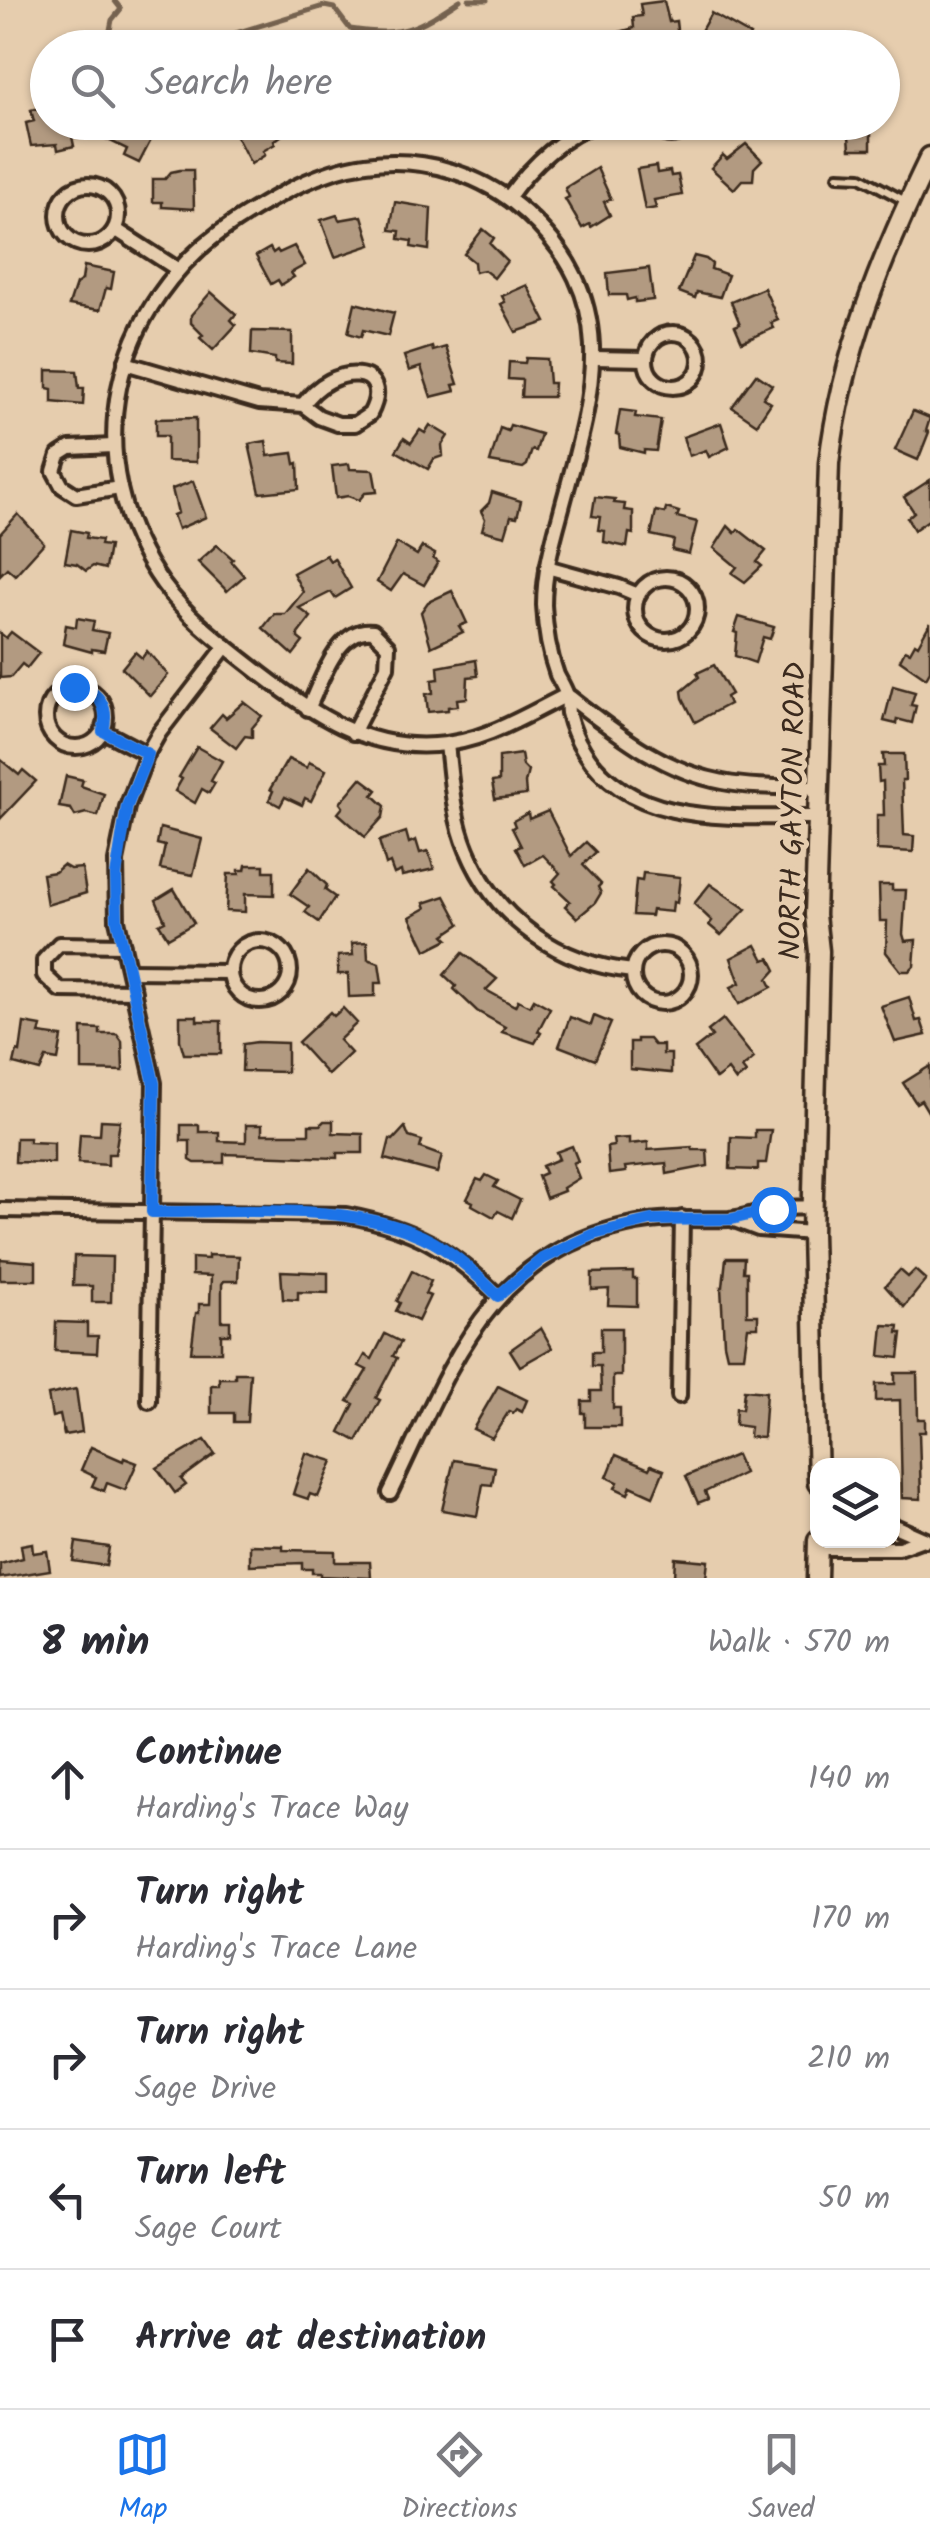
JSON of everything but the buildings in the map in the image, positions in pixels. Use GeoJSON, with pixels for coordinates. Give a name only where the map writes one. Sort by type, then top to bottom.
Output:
{"type":"FeatureCollection","features":[{"type":"Feature","properties":{"kind":"street"},"geometry":{"type":"LineString","coordinates":[[508,198],[544,154],[568,140]]}},
{"type":"Feature","properties":{"kind":"street","name":"NORTH GAYTON ROAD"},"geometry":{"type":"LineString","coordinates":[[817,1458],[812,1233],[819,989],[815,916],[830,463],[835,417],[854,335],[930,157]]}},
{"type":"Feature","properties":{"kind":"street"},"geometry":{"type":"LineString","coordinates":[[567,695],[484,735],[447,744],[400,744],[353,733],[308,709],[226,646],[195,620],[162,583],[140,544],[120,488],[113,446],[117,400],[125,363],[148,310],[177,269],[204,244],[247,214],[305,183],[354,166],[398,162],[426,164],[475,179],[508,198],[540,225],[575,276],[586,304],[594,358],[589,406],[547,567],[544,603],[558,677],[567,695],[568,714],[583,750],[602,772],[644,800],[674,811],[709,816],[818,817]]}},
{"type":"Feature","properties":{"kind":"street"},"geometry":{"type":"LineString","coordinates":[[80,186],[103,188],[118,206],[115,230],[97,244],[74,242],[60,224],[62,200],[80,186]]}},
{"type":"Feature","properties":{"kind":"street"},"geometry":{"type":"LineString","coordinates":[[115,230],[177,269]]}},
{"type":"Feature","properties":{"kind":"street"},"geometry":{"type":"LineString","coordinates":[[670,333],[692,340],[700,360],[691,381],[668,387],[650,374],[646,359],[650,344],[670,333]]}},
{"type":"Feature","properties":{"kind":"street"},"geometry":{"type":"LineString","coordinates":[[594,358],[646,359]]}},
{"type":"Feature","properties":{"kind":"street"},"geometry":{"type":"LineString","coordinates":[[125,363],[258,402],[303,405],[338,424],[354,424],[370,414],[375,393],[363,375],[344,374],[320,385],[303,405]]}},
{"type":"Feature","properties":{"kind":"street"},"geometry":{"type":"LineString","coordinates":[[113,446],[70,448],[58,455],[54,471],[62,486],[76,495],[120,488]]}},
{"type":"Feature","properties":{"kind":"street"},"geometry":{"type":"LineString","coordinates":[[547,567],[638,596]]}},
{"type":"Feature","properties":{"kind":"street"},"geometry":{"type":"LineString","coordinates":[[656,580],[680,581],[696,599],[695,623],[677,639],[653,638],[637,620],[638,596],[656,580]]}},
{"type":"Feature","properties":{"kind":"street"},"geometry":{"type":"LineString","coordinates":[[308,709],[346,638],[359,630],[373,632],[388,646],[390,661],[353,733]]}},
{"type":"Feature","properties":{"kind":"street"},"geometry":{"type":"LineString","coordinates":[[149,1401],[154,1083],[117,920],[116,860],[130,796],[148,754],[159,733],[226,646]]}},
{"type":"Feature","properties":{"kind":"street"},"geometry":{"type":"LineString","coordinates":[[67,689],[90,690],[104,708],[103,731],[86,746],[63,744],[48,726],[50,703],[67,689]]}},
{"type":"Feature","properties":{"kind":"street"},"geometry":{"type":"LineString","coordinates":[[567,695],[624,739],[682,771],[740,785],[818,788]]}},
{"type":"Feature","properties":{"kind":"street"},"geometry":{"type":"LineString","coordinates":[[103,731],[148,754]]}},
{"type":"Feature","properties":{"kind":"street"},"geometry":{"type":"LineString","coordinates":[[447,744],[463,837],[492,895],[522,927],[550,947],[586,964],[632,972]]}},
{"type":"Feature","properties":{"kind":"street"},"geometry":{"type":"LineString","coordinates":[[259,940],[281,948],[290,969],[283,991],[262,1001],[240,993],[230,972],[238,950],[259,940]]}},
{"type":"Feature","properties":{"kind":"street"},"geometry":{"type":"LineString","coordinates":[[123,945],[59,944],[44,960],[44,975],[60,990],[134,991]]}},
{"type":"Feature","properties":{"kind":"street"},"geometry":{"type":"LineString","coordinates":[[668,946],[683,954],[691,978],[679,998],[655,1003],[640,995],[632,972],[645,950],[668,946]]}},
{"type":"Feature","properties":{"kind":"street"},"geometry":{"type":"LineString","coordinates":[[129,971],[230,972]]}},
{"type":"Feature","properties":{"kind":"street"},"geometry":{"type":"LineString","coordinates":[[390,1493],[453,1363],[498,1296],[542,1259],[582,1238],[633,1223],[682,1218],[732,1219],[773,1209],[812,1207]]}},
{"type":"Feature","properties":{"kind":"street"},"geometry":{"type":"LineString","coordinates":[[0,1210],[346,1215],[384,1222],[435,1243],[498,1296]]}},
{"type":"Feature","properties":{"kind":"street"},"geometry":{"type":"LineString","coordinates":[[679,1396],[682,1218]]}},
{"type":"Feature","properties":{"kind":"street"},"geometry":{"type":"LineString","coordinates":[[732,1219],[758,1229],[812,1233]]}},
{"type":"Feature","properties":{"kind":"street"},"geometry":{"type":"LineString","coordinates":[[900,1529],[926,1540]]}},
{"type":"Feature","properties":{"kind":"street"},"geometry":{"type":"LineString","coordinates":[[900,1548],[926,1540]]}},
{"type":"Feature","properties":{"kind":"street"},"geometry":{"type":"LineString","coordinates":[[817,1578],[818,1548]]}},
{"type":"Feature","properties":{"kind":"lane"},"geometry":{"type":"LineString","coordinates":[[838,176],[862,177],[908,202]]}},
{"type":"Feature","properties":{"kind":"waterway"},"geometry":{"type":"LineString","coordinates":[[110,30],[121,9],[114,0]]}},
{"type":"Feature","properties":{"kind":"waterway"},"geometry":{"type":"LineString","coordinates":[[401,30],[432,18],[460,0]]}},
{"type":"Feature","properties":{"kind":"waterway"},"geometry":{"type":"LineString","coordinates":[[469,0],[487,0]]}},
{"type":"Feature","properties":{"kind":"waterway"},"geometry":{"type":"LineString","coordinates":[[246,30],[324,6],[334,8],[350,29],[361,30]]}},
{"type":"Feature","properties":{"kind":"route"},"geometry":{"type":"LineString","coordinates":[[74,687],[90,690],[101,701],[106,716],[103,731],[148,754],[127,806],[116,876],[117,920],[154,1083],[152,1212],[346,1215],[384,1222],[435,1243],[498,1296],[542,1259],[594,1234],[651,1220],[732,1219],[773,1209]]}}]}
